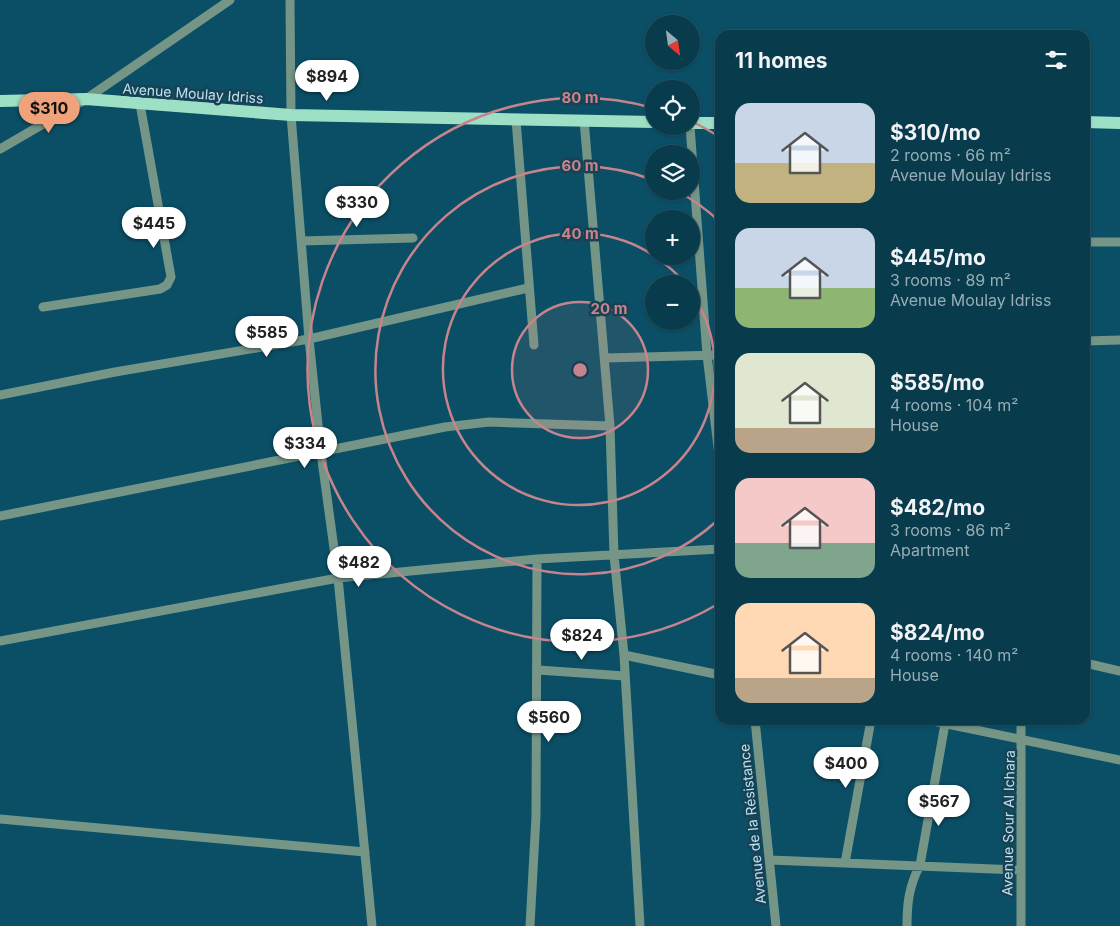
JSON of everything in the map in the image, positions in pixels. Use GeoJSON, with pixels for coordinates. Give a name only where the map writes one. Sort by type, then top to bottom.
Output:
{"type":"FeatureCollection","features":[{"type":"Feature","properties":{"kind":"main road","name":"Avenue Moulay Idriss"},"geometry":{"type":"LineString","coordinates":[[0,101],[86,99],[291,115],[645,122]]}},
{"type":"Feature","properties":{"kind":"main road"},"geometry":{"type":"LineString","coordinates":[[1090,122],[1120,123]]}},
{"type":"Feature","properties":{"kind":"main road"},"geometry":{"type":"LineString","coordinates":[[700,124],[715,123]]}},
{"type":"Feature","properties":{"kind":"street"},"geometry":{"type":"LineString","coordinates":[[0,149],[86,99],[230,0]]}},
{"type":"Feature","properties":{"kind":"street"},"geometry":{"type":"LineString","coordinates":[[290,0],[291,115],[309,339],[321,453],[338,578],[372,926]]}},
{"type":"Feature","properties":{"kind":"street"},"geometry":{"type":"LineString","coordinates":[[43,307],[160,289],[167,285],[171,277],[140,104]]}},
{"type":"Feature","properties":{"kind":"street"},"geometry":{"type":"LineString","coordinates":[[516,120],[534,345]]}},
{"type":"Feature","properties":{"kind":"street"},"geometry":{"type":"LineString","coordinates":[[584,120],[610,426],[614,555],[624,655],[640,926]]}},
{"type":"Feature","properties":{"kind":"street"},"geometry":{"type":"LineString","coordinates":[[692,135],[707,355],[715,422]]}},
{"type":"Feature","properties":{"kind":"street"},"geometry":{"type":"LineString","coordinates":[[301,241],[413,238]]}},
{"type":"Feature","properties":{"kind":"street"},"geometry":{"type":"LineString","coordinates":[[1090,242],[1120,242]]}},
{"type":"Feature","properties":{"kind":"street"},"geometry":{"type":"LineString","coordinates":[[0,395],[115,372],[309,339],[528,288]]}},
{"type":"Feature","properties":{"kind":"street"},"geometry":{"type":"LineString","coordinates":[[1090,341],[1120,340]]}},
{"type":"Feature","properties":{"kind":"street"},"geometry":{"type":"LineString","coordinates":[[605,358],[715,355]]}},
{"type":"Feature","properties":{"kind":"street"},"geometry":{"type":"LineString","coordinates":[[0,516],[445,427],[489,422],[610,426]]}},
{"type":"Feature","properties":{"kind":"street"},"geometry":{"type":"LineString","coordinates":[[0,642],[338,578],[538,559],[715,549]]}},
{"type":"Feature","properties":{"kind":"street"},"geometry":{"type":"LineString","coordinates":[[530,926],[536,816],[538,559]]}},
{"type":"Feature","properties":{"kind":"street"},"geometry":{"type":"LineString","coordinates":[[624,655],[715,675]]}},
{"type":"Feature","properties":{"kind":"street"},"geometry":{"type":"LineString","coordinates":[[1090,664],[1120,671]]}},
{"type":"Feature","properties":{"kind":"street"},"geometry":{"type":"LineString","coordinates":[[538,670],[625,676]]}},
{"type":"Feature","properties":{"kind":"street","name":"Avenue de la Résistance"},"geometry":{"type":"LineString","coordinates":[[756,725],[776,926]]}},
{"type":"Feature","properties":{"kind":"street"},"geometry":{"type":"LineString","coordinates":[[845,863],[870,725]]}},
{"type":"Feature","properties":{"kind":"street"},"geometry":{"type":"LineString","coordinates":[[907,926],[910,884],[920,865],[945,725]]}},
{"type":"Feature","properties":{"kind":"street"},"geometry":{"type":"LineString","coordinates":[[950,725],[1120,760]]}},
{"type":"Feature","properties":{"kind":"street","name":"Avenue Sour Al Ichara"},"geometry":{"type":"LineString","coordinates":[[1021,926],[1023,740],[1022,725]]}},
{"type":"Feature","properties":{"kind":"street"},"geometry":{"type":"LineString","coordinates":[[0,819],[366,852]]}},
{"type":"Feature","properties":{"kind":"street"},"geometry":{"type":"LineString","coordinates":[[770,860],[1021,870]]}}]}
